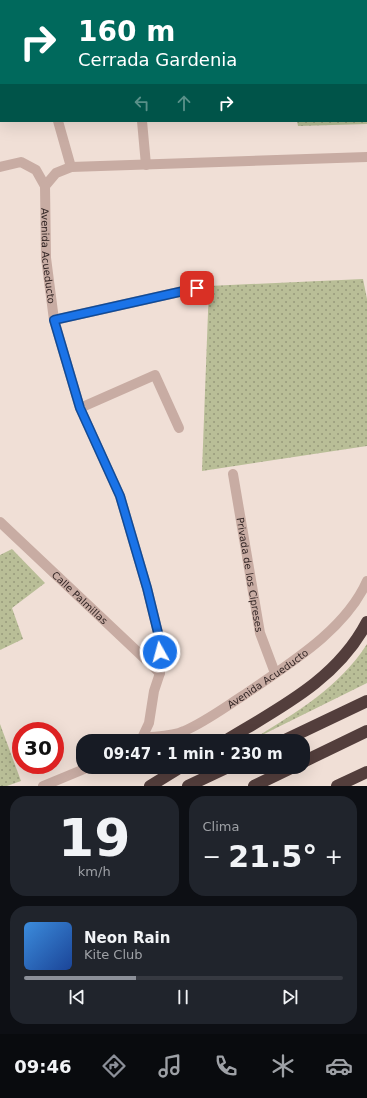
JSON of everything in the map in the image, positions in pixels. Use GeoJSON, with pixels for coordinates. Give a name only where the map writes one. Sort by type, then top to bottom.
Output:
{"type":"FeatureCollection","features":[{"type":"Feature","properties":{"kind":"highway"},"geometry":{"type":"LineString","coordinates":[[236,734],[293,700],[318,682],[350,650],[367,622]]}},
{"type":"Feature","properties":{"kind":"highway"},"geometry":{"type":"LineString","coordinates":[[298,734],[367,701]]}},
{"type":"Feature","properties":{"kind":"highway"},"geometry":{"type":"LineString","coordinates":[[310,759],[367,731]]}},
{"type":"Feature","properties":{"kind":"highway"},"geometry":{"type":"LineString","coordinates":[[337,786],[367,772]]}},
{"type":"Feature","properties":{"kind":"highway"},"geometry":{"type":"LineString","coordinates":[[150,786],[170,774]]}},
{"type":"Feature","properties":{"kind":"highway"},"geometry":{"type":"LineString","coordinates":[[188,786],[213,774]]}},
{"type":"Feature","properties":{"kind":"highway"},"geometry":{"type":"LineString","coordinates":[[254,786],[279,774]]}},
{"type":"Feature","properties":{"kind":"street"},"geometry":{"type":"LineString","coordinates":[[58,122],[71,167]]}},
{"type":"Feature","properties":{"kind":"street"},"geometry":{"type":"LineString","coordinates":[[142,122],[146,165]]}},
{"type":"Feature","properties":{"kind":"street"},"geometry":{"type":"LineString","coordinates":[[0,167],[21,162],[36,170],[45,186],[56,173],[71,167],[367,157]]}},
{"type":"Feature","properties":{"kind":"street","name":"Avenida Acueducto"},"geometry":{"type":"LineString","coordinates":[[45,186],[46,258],[54,320],[80,408],[120,496],[147,588],[160,641],[160,673],[154,691],[149,723],[143,734]]}},
{"type":"Feature","properties":{"kind":"street"},"geometry":{"type":"LineString","coordinates":[[54,320],[197,288]]}},
{"type":"Feature","properties":{"kind":"street"},"geometry":{"type":"LineString","coordinates":[[80,408],[155,374],[180,428]]}},
{"type":"Feature","properties":{"kind":"street","name":"Privada de los Cipreses"},"geometry":{"type":"LineString","coordinates":[[233,474],[260,633],[276,673]]}},
{"type":"Feature","properties":{"kind":"street","name":"Calle Palmillas"},"geometry":{"type":"LineString","coordinates":[[2,526],[160,673]]}},
{"type":"Feature","properties":{"kind":"street","name":"Avenida Acueducto"},"geometry":{"type":"LineString","coordinates":[[171,734],[183,732],[217,712],[276,673],[338,624],[356,602],[367,581]]}},
{"type":"Feature","properties":{"kind":"street"},"geometry":{"type":"LineString","coordinates":[[43,786],[76,772]]}},
{"type":"Feature","properties":{"kind":"green space"},"geometry":{"type":"Polygon","coordinates":[[[297,122],[367,122],[367,124],[298,126],[297,122]]]}},
{"type":"Feature","properties":{"kind":"green space"},"geometry":{"type":"Polygon","coordinates":[[[363,279],[367,299],[367,446],[202,471],[209,286],[363,279]]]}},
{"type":"Feature","properties":{"kind":"green space"},"geometry":{"type":"Polygon","coordinates":[[[12,549],[45,583],[12,608],[23,639],[0,650],[0,555],[12,549]]]}},
{"type":"Feature","properties":{"kind":"green space"},"geometry":{"type":"Polygon","coordinates":[[[367,644],[367,683],[262,734],[330,687],[356,660],[367,644]]]}},
{"type":"Feature","properties":{"kind":"green space"},"geometry":{"type":"Polygon","coordinates":[[[0,724],[12,757],[12,774],[18,774],[21,781],[7,786],[0,786],[0,724]]]}},
{"type":"Feature","properties":{"kind":"route"},"geometry":{"type":"LineString","coordinates":[[160,652],[160,641],[147,588],[120,496],[80,408],[54,320],[197,288]]}}]}
